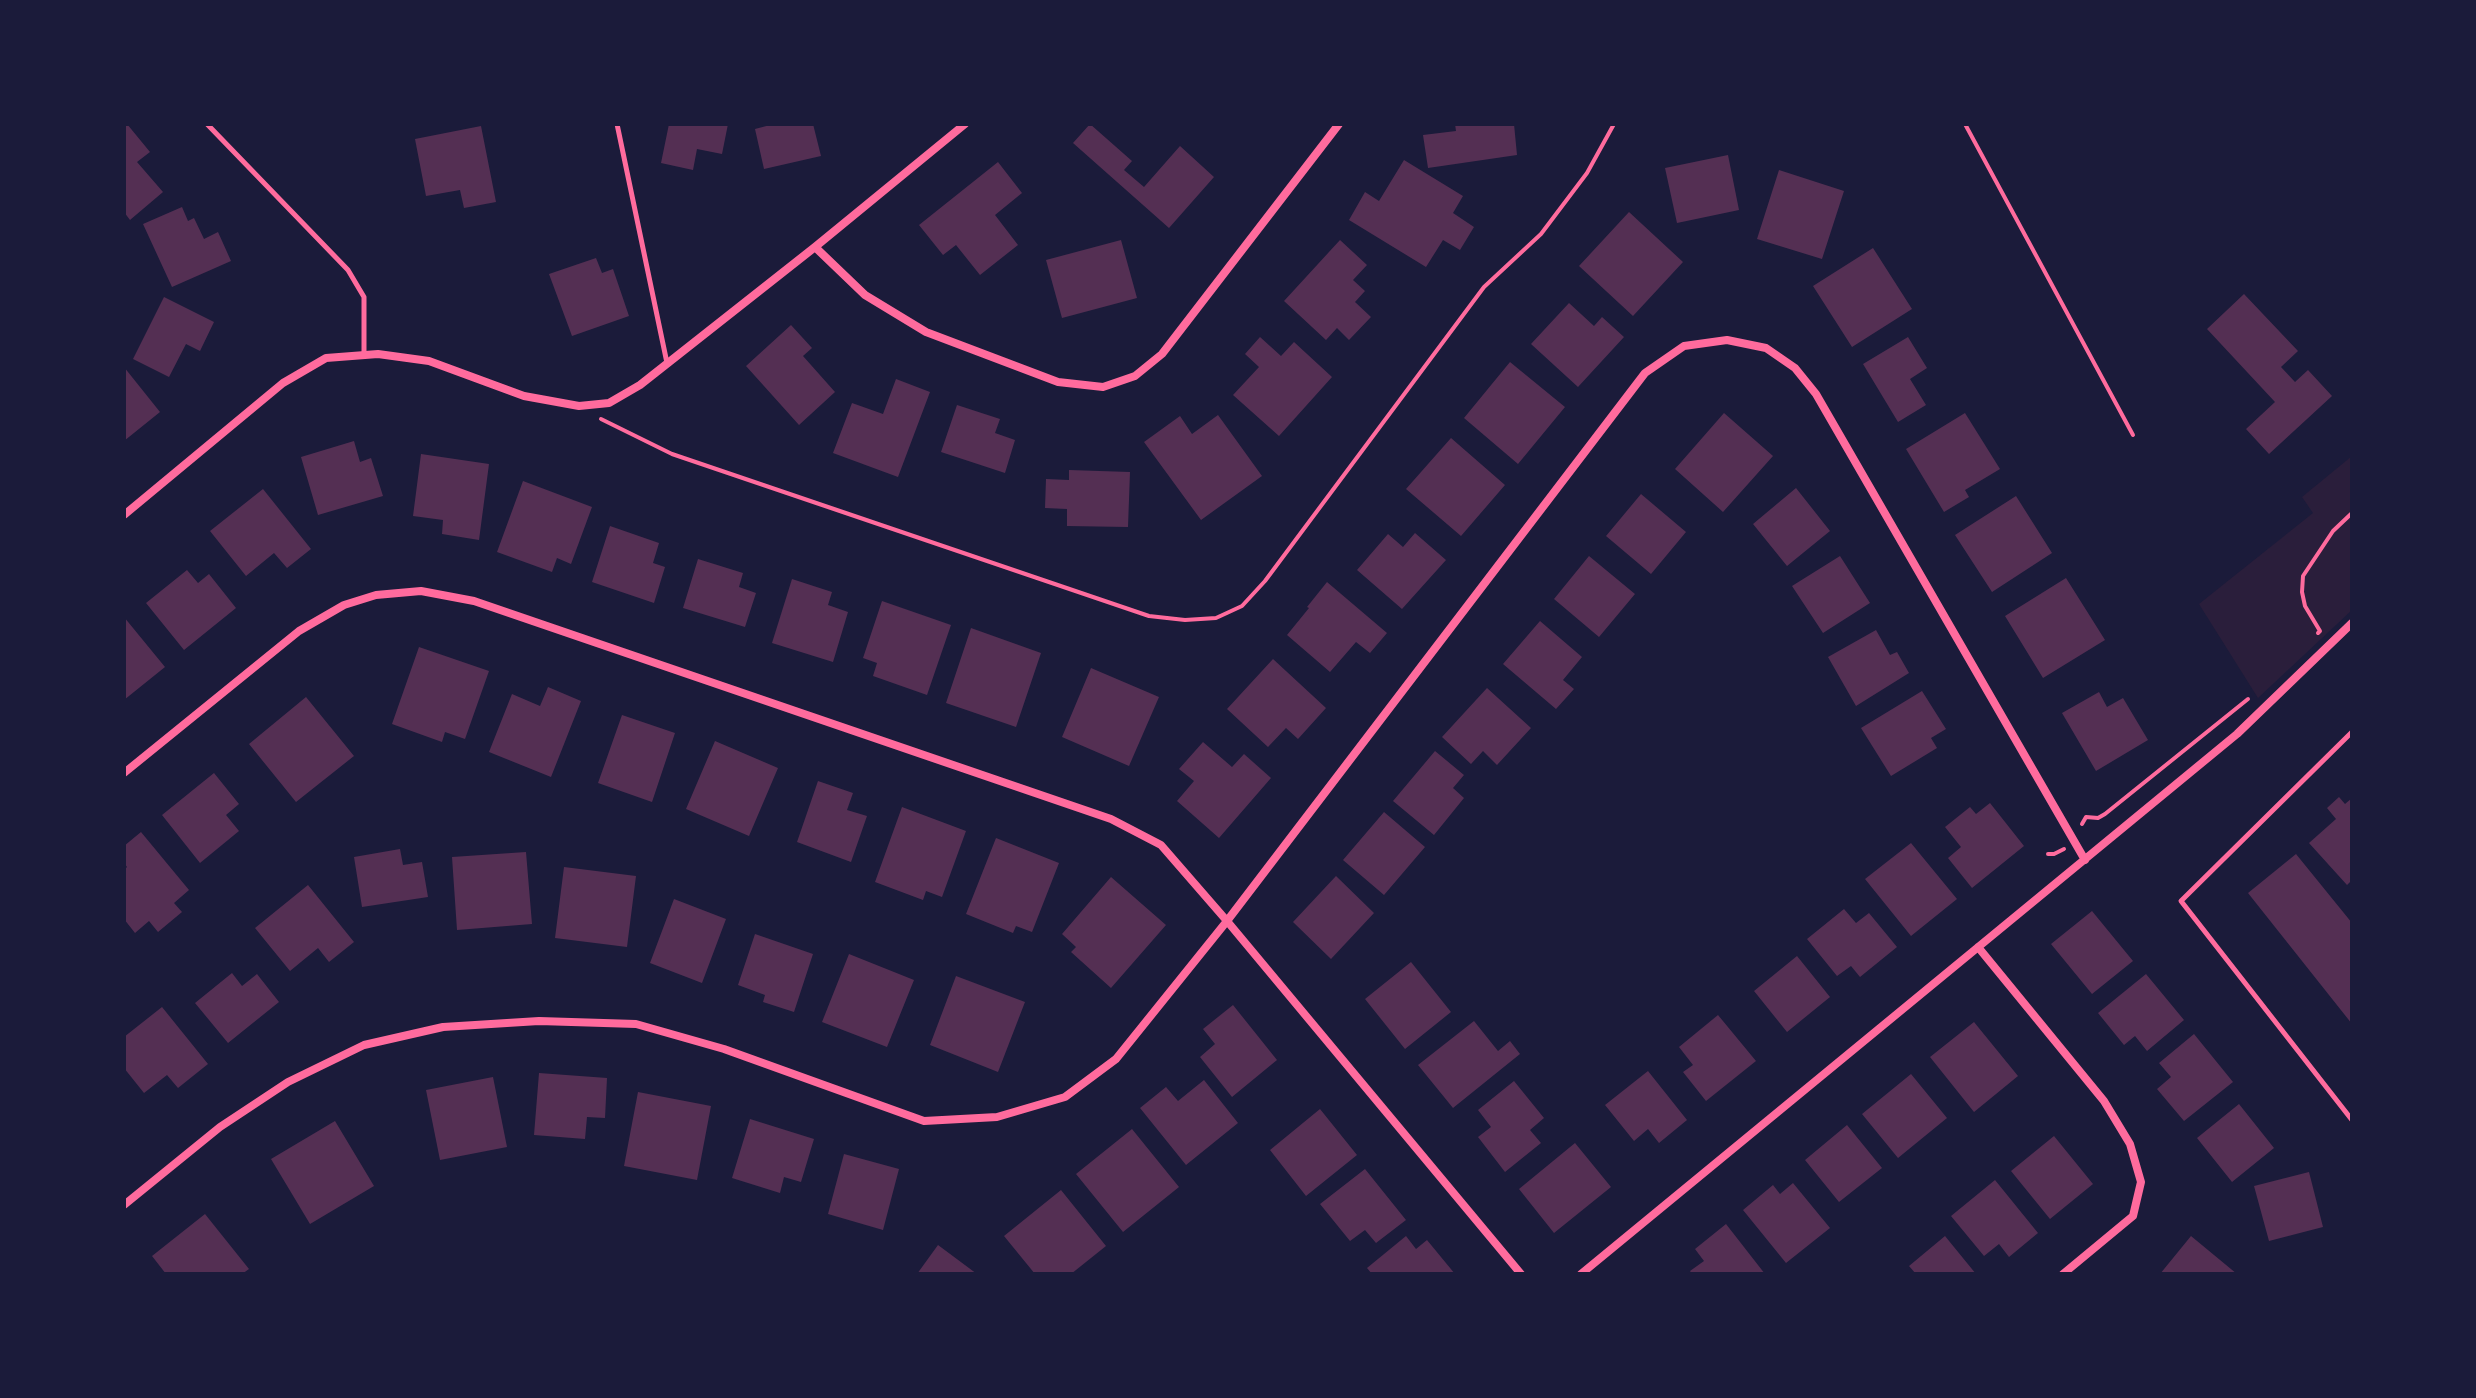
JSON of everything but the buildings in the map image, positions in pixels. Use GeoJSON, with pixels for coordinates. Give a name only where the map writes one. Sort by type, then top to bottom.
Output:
{"type":"FeatureCollection","features":[{"type":"Feature","properties":{"kind":"street"},"geometry":{"type":"LineString","coordinates":[[124,515],[283,383],[326,358],[378,354],[429,361],[524,396],[579,406],[609,403],[667,364],[965,124]]}},
{"type":"Feature","properties":{"kind":"street"},"geometry":{"type":"LineString","coordinates":[[815,247],[865,295],[926,332],[1058,382],[1103,387],[1135,376],[1162,354],[1339,124]]}},
{"type":"Feature","properties":{"kind":"street"},"geometry":{"type":"LineString","coordinates":[[124,1205],[220,1127],[288,1082],[364,1045],[443,1027],[539,1021],[636,1024],[724,1049],[924,1121],[997,1117],[1065,1097],[1116,1059],[1227,921],[1645,373],[1684,346],[1727,340],[1766,348],[1795,368],[1816,394],[2085,860]]}},
{"type":"Feature","properties":{"kind":"street"},"geometry":{"type":"LineString","coordinates":[[124,773],[299,631],[344,605],[376,595],[421,591],[474,601],[1111,819],[1161,845],[1521,1274]]}},
{"type":"Feature","properties":{"kind":"street"},"geometry":{"type":"LineString","coordinates":[[1581,1274],[2237,734],[2352,623]]}},
{"type":"Feature","properties":{"kind":"street"},"geometry":{"type":"LineString","coordinates":[[1978,947],[2104,1101],[2130,1144],[2141,1182],[2133,1216],[2063,1274]]}},
{"type":"Feature","properties":{"kind":"lane"},"geometry":{"type":"LineString","coordinates":[[207,124],[348,270],[364,297],[364,355]]}},
{"type":"Feature","properties":{"kind":"lane"},"geometry":{"type":"LineString","coordinates":[[617,124],[667,364]]}},
{"type":"Feature","properties":{"kind":"lane"},"geometry":{"type":"LineString","coordinates":[[2351,1115],[2181,901],[2352,732]]}},
{"type":"Feature","properties":{"kind":"path"},"geometry":{"type":"LineString","coordinates":[[579,406],[616,428],[672,454],[1149,616],[1185,620],[1216,618],[1242,606],[1265,581],[1484,287],[1541,234],[1587,173],[1614,124]]}},
{"type":"Feature","properties":{"kind":"path"},"geometry":{"type":"LineString","coordinates":[[1965,124],[2133,435]]}},
{"type":"Feature","properties":{"kind":"path"},"geometry":{"type":"LineString","coordinates":[[2314,638],[2320,631],[2305,606],[2303,576],[2333,531],[2352,513]]}},
{"type":"Feature","properties":{"kind":"path"},"geometry":{"type":"LineString","coordinates":[[2086,817],[2098,818],[2105,814],[2252,696]]}},
{"type":"Feature","properties":{"kind":"shaded area"},"geometry":{"type":"Polygon","coordinates":[[[2352,456],[2352,610],[2258,698],[2199,604],[2313,513],[2302,497],[2352,456]]]}}]}
